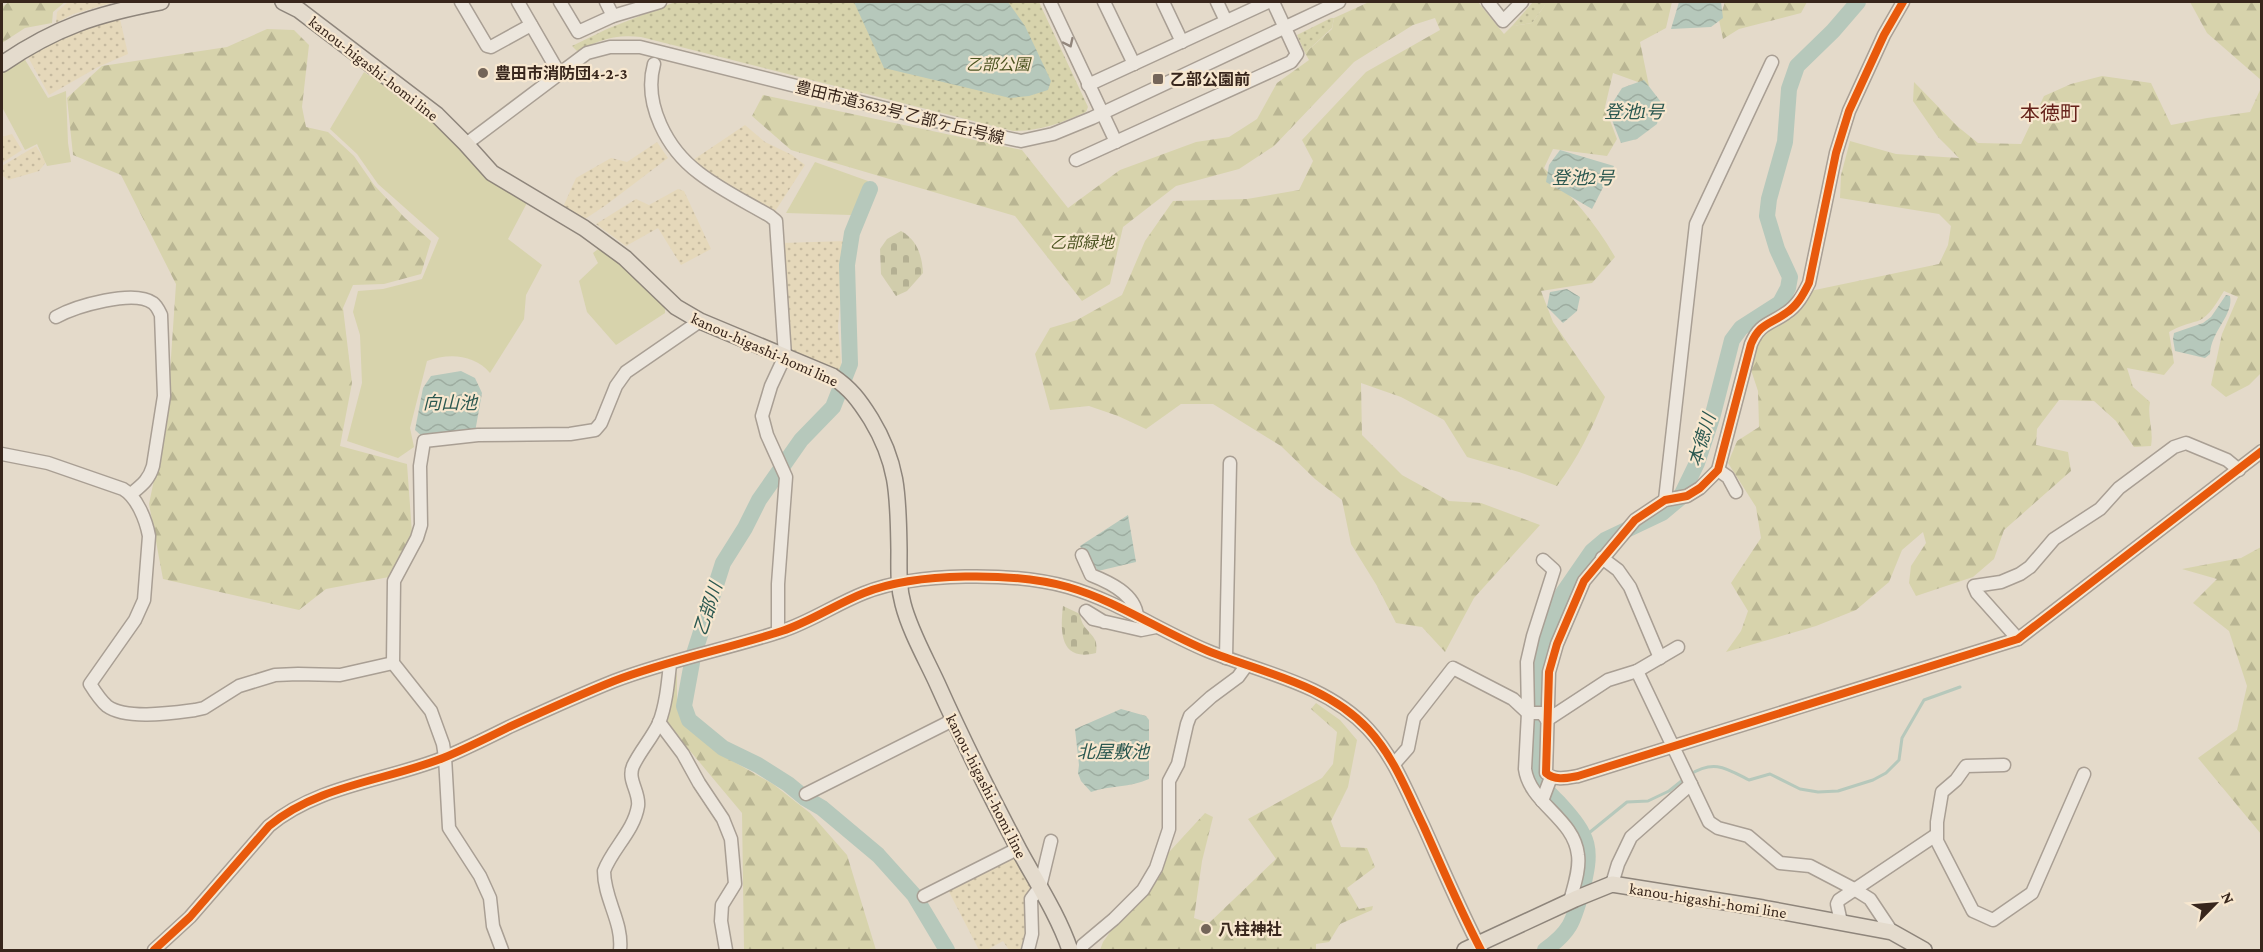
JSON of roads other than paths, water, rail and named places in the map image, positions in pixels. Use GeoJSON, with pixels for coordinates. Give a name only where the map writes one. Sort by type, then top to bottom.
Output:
{"type":"FeatureCollection","features":[{"type":"Feature","properties":{"kind":"main road"},"geometry":{"type":"LineString","coordinates":[[2,64],[32,43],[70,25],[115,11],[160,2]]}},
{"type":"Feature","properties":{"kind":"main road","name":"kanou-higashi-homi line"},"geometry":{"type":"LineString","coordinates":[[284,2],[299,10],[437,115],[492,173],[584,228],[625,258],[676,307],[700,321],[843,383],[876,428],[888,450],[894,470],[900,582],[903,603],[910,624],[953,720],[1060,924],[1070,951]]}},
{"type":"Feature","properties":{"kind":"main road","name":"kanou-higashi-homi line"},"geometry":{"type":"LineString","coordinates":[[1474,949],[1576,898],[1612,884],[1892,932],[1924,951]]}},
{"type":"Feature","properties":{"kind":"street"},"geometry":{"type":"LineString","coordinates":[[461,2],[487,46],[491,47],[531,25]]}},
{"type":"Feature","properties":{"kind":"street"},"geometry":{"type":"LineString","coordinates":[[518,2],[558,73]]}},
{"type":"Feature","properties":{"kind":"street"},"geometry":{"type":"LineString","coordinates":[[560,2],[578,32],[613,16],[660,2]]}},
{"type":"Feature","properties":{"kind":"street"},"geometry":{"type":"LineString","coordinates":[[606,2],[613,16]]}},
{"type":"Feature","properties":{"kind":"street"},"geometry":{"type":"LineString","coordinates":[[1050,2],[1116,142]]}},
{"type":"Feature","properties":{"kind":"street"},"geometry":{"type":"LineString","coordinates":[[1104,2],[1134,64]]}},
{"type":"Feature","properties":{"kind":"street"},"geometry":{"type":"LineString","coordinates":[[1163,2],[1182,42]]}},
{"type":"Feature","properties":{"kind":"street"},"geometry":{"type":"LineString","coordinates":[[1216,2],[1226,21]]}},
{"type":"Feature","properties":{"kind":"street"},"geometry":{"type":"LineString","coordinates":[[1076,160],[1291,62],[1297,54],[1270,2],[1088,85]]}},
{"type":"Feature","properties":{"kind":"street","name":"豊田市道3632号 乙部ヶ丘1号線"},"geometry":{"type":"LineString","coordinates":[[466,144],[587,53],[609,47],[640,47],[988,135],[1022,141],[1053,134],[1101,114],[1339,2]]}},
{"type":"Feature","properties":{"kind":"street"},"geometry":{"type":"LineString","coordinates":[[1488,2],[1503,21],[1522,2]]}},
{"type":"Feature","properties":{"kind":"street"},"geometry":{"type":"LineString","coordinates":[[1903,2],[1884,35],[1849,111],[1836,153],[1809,283],[1800,301],[1787,313],[1763,325],[1756,332],[1718,470],[1700,488],[1687,496],[1669,499],[1635,520],[1584,581],[1557,644],[1549,672],[1545,717],[1546,773],[1551,777],[1578,776],[2018,639],[2262,452]]}},
{"type":"Feature","properties":{"kind":"street"},"geometry":{"type":"LineString","coordinates":[[1669,499],[1696,224],[1772,62]]}},
{"type":"Feature","properties":{"kind":"street"},"geometry":{"type":"LineString","coordinates":[[654,64],[651,88],[655,112],[669,141],[696,172],[776,221],[785,356],[771,386],[762,416],[767,435],[786,477],[778,584],[778,632]]}},
{"type":"Feature","properties":{"kind":"street"},"geometry":{"type":"LineString","coordinates":[[56,317],[66,311],[126,297],[142,298],[155,304],[161,315],[164,396],[153,466],[145,483],[131,494]]}},
{"type":"Feature","properties":{"kind":"street"},"geometry":{"type":"LineString","coordinates":[[502,951],[493,926],[490,898],[480,876],[449,828],[443,744],[431,711],[393,663],[394,581],[417,538],[421,525],[420,466],[424,441],[478,435],[570,435],[595,430],[601,423],[616,386],[626,372],[700,321]]}},
{"type":"Feature","properties":{"kind":"street"},"geometry":{"type":"LineString","coordinates":[[2018,639],[1977,593],[1974,586],[2001,582],[2020,574],[2030,567],[2054,539],[2100,509],[2120,488],[2174,447],[2186,443],[2227,460],[2239,470]]}},
{"type":"Feature","properties":{"kind":"street"},"geometry":{"type":"LineString","coordinates":[[2,454],[48,463],[123,489],[131,494],[149,536],[144,600],[135,620],[90,684],[100,699],[109,707],[128,714],[195,710],[204,708],[239,686],[276,675],[340,675],[393,663]]}},
{"type":"Feature","properties":{"kind":"street"},"geometry":{"type":"LineString","coordinates":[[1226,658],[1230,463]]}},
{"type":"Feature","properties":{"kind":"street"},"geometry":{"type":"LineString","coordinates":[[1718,470],[1728,477],[1736,492]]}},
{"type":"Feature","properties":{"kind":"street"},"geometry":{"type":"LineString","coordinates":[[1082,555],[1091,575],[1108,581],[1134,602],[1137,616]]}},
{"type":"Feature","properties":{"kind":"street"},"geometry":{"type":"LineString","coordinates":[[1604,556],[1630,587],[1660,658]]}},
{"type":"Feature","properties":{"kind":"street"},"geometry":{"type":"LineString","coordinates":[[1543,560],[1554,570],[1527,662],[1526,778],[1542,801],[1560,819],[1576,844],[1579,856],[1576,898]]}},
{"type":"Feature","properties":{"kind":"street"},"geometry":{"type":"LineString","coordinates":[[154,951],[190,917],[258,838],[282,815],[303,803],[331,792],[414,769],[445,757],[642,670],[793,627],[866,592],[900,582],[996,576],[1068,587],[1137,616],[1156,627],[1226,658],[1313,689],[1350,712],[1370,731],[1394,764],[1474,949]]}},
{"type":"Feature","properties":{"kind":"street"},"geometry":{"type":"LineString","coordinates":[[1104,622],[1141,630],[1156,627]]}},
{"type":"Feature","properties":{"kind":"street"},"geometry":{"type":"LineString","coordinates":[[1394,764],[1408,748],[1414,718],[1453,668],[1513,699],[1528,713],[1545,717],[1608,680],[1637,671],[1678,646]]}},
{"type":"Feature","properties":{"kind":"street"},"geometry":{"type":"LineString","coordinates":[[620,951],[618,923],[608,896],[604,871],[623,842],[638,807],[638,796],[632,781],[632,768],[659,722],[675,662]]}},
{"type":"Feature","properties":{"kind":"street"},"geometry":{"type":"LineString","coordinates":[[1081,951],[1083,945],[1143,890],[1156,867],[1169,829],[1169,781],[1178,764],[1190,716],[1238,676],[1246,666]]}},
{"type":"Feature","properties":{"kind":"street"},"geometry":{"type":"LineString","coordinates":[[1637,671],[1709,822],[1748,836],[1780,863],[1810,866],[1854,889],[1870,899],[1892,932]]}},
{"type":"Feature","properties":{"kind":"street"},"geometry":{"type":"LineString","coordinates":[[806,794],[953,720]]}},
{"type":"Feature","properties":{"kind":"street"},"geometry":{"type":"LineString","coordinates":[[659,722],[683,754],[723,819],[731,838],[735,884],[722,905],[721,921],[726,951]]}},
{"type":"Feature","properties":{"kind":"street"},"geometry":{"type":"LineString","coordinates":[[2004,765],[1966,766],[1956,780],[1942,792],[1936,835],[1973,911],[1993,920],[2032,893],[2084,774]]}},
{"type":"Feature","properties":{"kind":"street"},"geometry":{"type":"LineString","coordinates":[[1542,801],[1551,777]]}},
{"type":"Feature","properties":{"kind":"street"},"geometry":{"type":"LineString","coordinates":[[1612,884],[1630,837],[1691,783]]}},
{"type":"Feature","properties":{"kind":"street"},"geometry":{"type":"LineString","coordinates":[[1841,922],[1839,900],[1936,835]]}},
{"type":"Feature","properties":{"kind":"street"},"geometry":{"type":"LineString","coordinates":[[1028,951],[1032,934],[1031,899],[1040,887],[1051,841]]}},
{"type":"Feature","properties":{"kind":"street"},"geometry":{"type":"LineString","coordinates":[[924,896],[1019,848]]}},
{"type":"Feature","properties":{"kind":"water"},"geometry":{"type":"Polygon","coordinates":[[[854,2],[1008,2],[1025,26],[1051,81],[1048,90],[1029,96],[1010,98],[884,68],[854,2]]]}},
{"type":"Feature","properties":{"kind":"water"},"geometry":{"type":"Polygon","coordinates":[[[1679,2],[1721,2],[1723,18],[1711,27],[1671,29],[1679,2]]]}},
{"type":"Feature","properties":{"kind":"water","name":"登池1号"},"geometry":{"type":"Polygon","coordinates":[[[1644,80],[1661,102],[1657,124],[1637,139],[1621,143],[1608,110],[1622,88],[1644,80]]]}},
{"type":"Feature","properties":{"kind":"water","name":"登池2号"},"geometry":{"type":"Polygon","coordinates":[[[1560,150],[1614,166],[1592,209],[1546,182],[1549,165],[1560,150]]]}},
{"type":"Feature","properties":{"kind":"water"},"geometry":{"type":"Polygon","coordinates":[[[1567,289],[1580,297],[1577,311],[1563,323],[1547,307],[1550,292],[1567,289]]]}},
{"type":"Feature","properties":{"kind":"water"},"geometry":{"type":"Polygon","coordinates":[[[2226,295],[2230,296],[2229,310],[2214,338],[2210,354],[2205,358],[2175,351],[2174,333],[2203,323],[2211,317],[2226,295]]]}},
{"type":"Feature","properties":{"kind":"water","name":"向山池"},"geometry":{"type":"Polygon","coordinates":[[[461,371],[475,378],[482,393],[475,432],[424,438],[415,430],[423,388],[431,376],[461,371]]]}},
{"type":"Feature","properties":{"kind":"water"},"geometry":{"type":"Polygon","coordinates":[[[1128,515],[1136,562],[1098,571],[1080,546],[1128,515]]]}},
{"type":"Feature","properties":{"kind":"water","name":"北屋敷池"},"geometry":{"type":"Polygon","coordinates":[[[1121,709],[1146,716],[1149,720],[1149,779],[1135,784],[1091,792],[1081,781],[1078,773],[1075,729],[1121,709]]]}},
{"type":"Feature","properties":{"kind":"waterway","name":"本徳川"},"geometry":{"type":"LineString","coordinates":[[1545,950],[1560,938],[1573,919],[1585,878],[1588,854],[1583,835],[1577,825],[1546,788],[1537,772],[1543,644],[1563,593],[1592,551],[1605,540],[1662,513],[1680,498],[1697,463],[1712,418],[1732,340],[1741,328],[1780,303],[1788,288],[1790,277],[1777,249],[1767,216],[1769,199],[1785,142],[1789,89],[1797,66],[1833,31],[1858,2]]}},
{"type":"Feature","properties":{"kind":"waterway","name":"乙部川"},"geometry":{"type":"LineString","coordinates":[[870,189],[852,233],[847,265],[850,364],[833,407],[801,440],[759,500],[723,563],[693,657],[684,706],[689,720],[723,748],[758,765],[788,784],[822,808],[878,855],[914,895],[947,950]]}},
{"type":"Feature","properties":{"kind":"waterway"},"geometry":{"type":"LineString","coordinates":[[1689,775],[1713,766],[1726,769],[1749,780],[1770,774],[1800,789],[1818,792],[1838,791],[1873,780],[1886,773],[1899,760],[1902,738],[1924,700],[1960,687]]}},
{"type":"Feature","properties":{"kind":"waterway"},"geometry":{"type":"LineString","coordinates":[[1584,837],[1627,802],[1648,801],[1669,791],[1684,779]]}},
{"type":"Feature","properties":{"kind":"place","name":"豊田市消防団4-2-3"},"geometry":{"type":"Point","coordinates":[483,73]}},
{"type":"Feature","properties":{"kind":"place","name":"乙部公園前"},"geometry":{"type":"Point","coordinates":[1158,79]}},
{"type":"Feature","properties":{"kind":"place","name":"八柱神社"},"geometry":{"type":"Point","coordinates":[1206,929]}},
{"type":"Feature","properties":{"kind":"district","name":"本徳町"},"geometry":{"type":"Point","coordinates":[2050,113]}},
{"type":"Feature","properties":{"kind":"park label","name":"乙部公園"},"geometry":{"type":"Point","coordinates":[998,64]}},
{"type":"Feature","properties":{"kind":"park label","name":"乙部緑地"},"geometry":{"type":"Point","coordinates":[1082,242]}}]}
